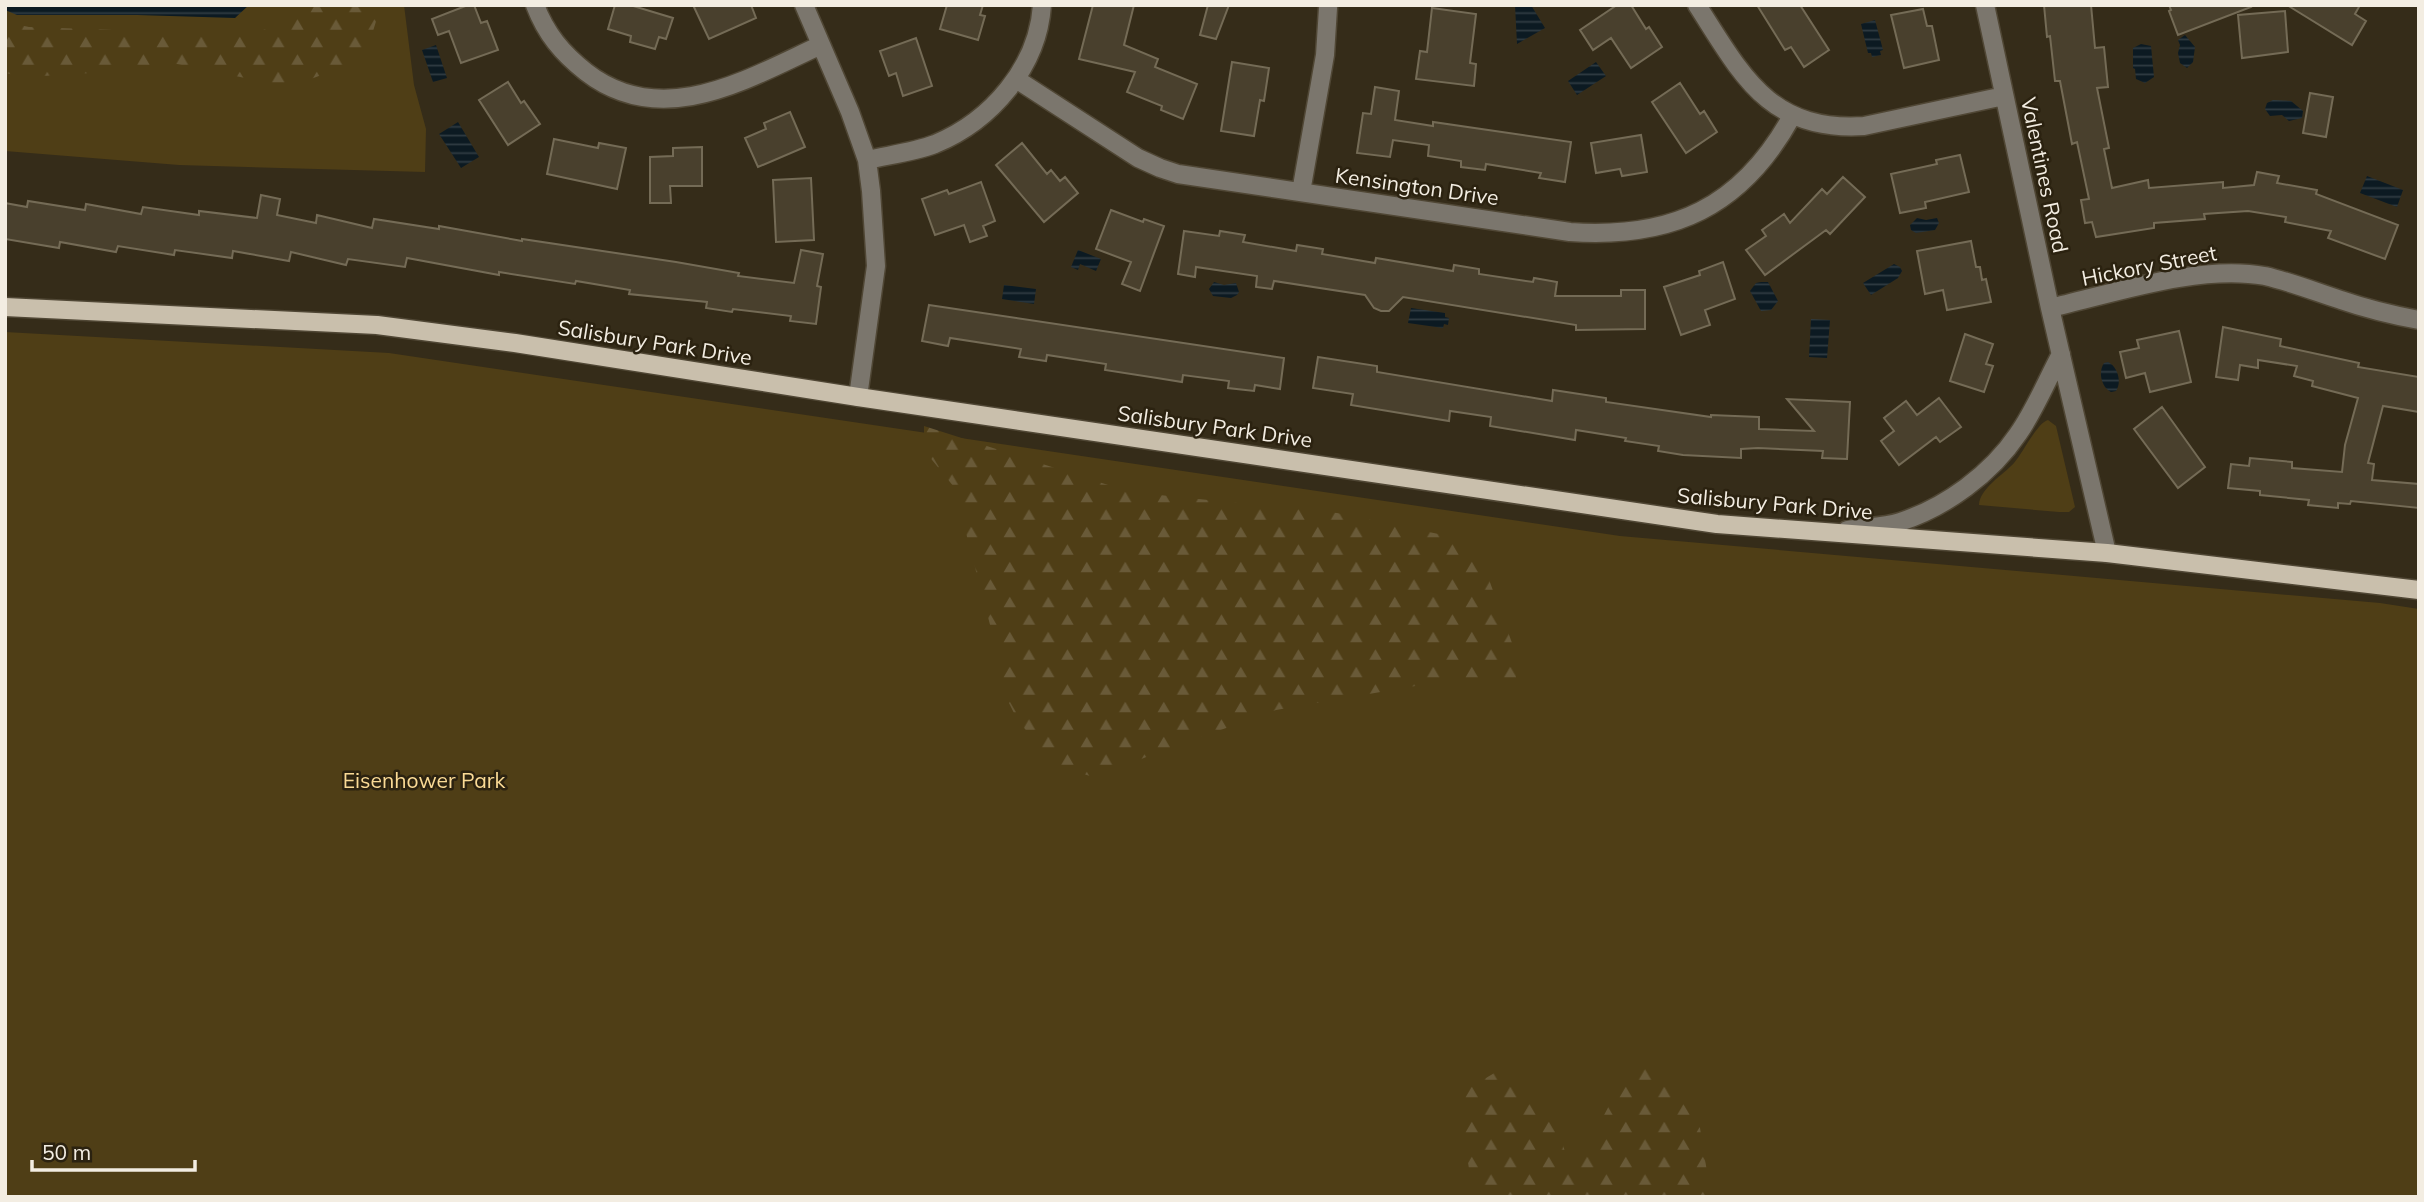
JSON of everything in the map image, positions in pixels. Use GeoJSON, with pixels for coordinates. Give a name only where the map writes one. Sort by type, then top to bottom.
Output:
{"type":"FeatureCollection","features":[{"type":"Feature","properties":{"kind":"main road","name":"Salisbury Park Drive"},"geometry":{"type":"LineString","coordinates":[[5,307],[377,325],[514,343],[858,397],[1717,523],[2107,553],[2419,590]]}},
{"type":"Feature","properties":{"kind":"street"},"geometry":{"type":"LineString","coordinates":[[534,5],[559,50],[576,65],[599,82],[652,100],[688,98],[718,90],[821,45]]}},
{"type":"Feature","properties":{"kind":"street"},"geometry":{"type":"LineString","coordinates":[[804,5],[867,160],[876,266],[858,397]]}},
{"type":"Feature","properties":{"kind":"street"},"geometry":{"type":"LineString","coordinates":[[867,160],[938,142],[982,116],[1016,79],[1036,34],[1042,5]]}},
{"type":"Feature","properties":{"kind":"street"},"geometry":{"type":"LineString","coordinates":[[1697,5],[1732,60],[1751,84],[1771,104],[1792,116],[1821,124],[1864,126],[2004,96]]}},
{"type":"Feature","properties":{"kind":"street","name":"Valentines Road"},"geometry":{"type":"LineString","coordinates":[[1984,5],[2107,553]]}},
{"type":"Feature","properties":{"kind":"street"},"geometry":{"type":"LineString","coordinates":[[1301,192],[1324,65],[1328,8]]}},
{"type":"Feature","properties":{"kind":"street","name":"Kensington Drive"},"geometry":{"type":"LineString","coordinates":[[1016,79],[1149,164],[1197,177],[1570,232],[1645,230],[1684,218],[1729,194],[1766,157],[1792,116]]}},
{"type":"Feature","properties":{"kind":"street","name":"Hickory Street"},"geometry":{"type":"LineString","coordinates":[[2050,308],[2182,278],[2229,273],[2278,279],[2374,311],[2419,320]]}},
{"type":"Feature","properties":{"kind":"street"},"geometry":{"type":"LineString","coordinates":[[1831,532],[1898,523],[1936,508],[1982,475],[2002,456],[2019,432],[2061,354]]}},
{"type":"Feature","properties":{"kind":"green space"},"geometry":{"type":"Polygon","coordinates":[[[5,5],[404,5],[414,85],[426,129],[425,172],[179,165],[5,151],[5,5]]]}},
{"type":"Feature","properties":{"kind":"green space"},"geometry":{"type":"Polygon","coordinates":[[[296,5],[381,5],[370,41],[346,66],[289,87],[177,64],[26,77],[5,73],[5,22],[29,27],[200,33],[261,31],[287,20],[296,5]]]}},
{"type":"Feature","properties":{"kind":"green space","name":"Eisenhower Park"},"geometry":{"type":"Polygon","coordinates":[[[5,332],[389,353],[1620,536],[2380,603],[2419,609],[2419,1197],[5,1197],[5,332]]]}},
{"type":"Feature","properties":{"kind":"green space"},"geometry":{"type":"Polygon","coordinates":[[[2048,420],[2056,426],[2075,507],[2069,512],[2059,512],[1979,505],[1983,493],[2014,463],[2035,432],[2048,420]]]}},
{"type":"Feature","properties":{"kind":"green space"},"geometry":{"type":"Polygon","coordinates":[[[924,426],[1130,492],[1337,513],[1453,537],[1479,552],[1516,654],[1516,687],[1456,679],[1276,710],[1096,778],[1053,764],[1017,719],[1007,699],[954,487],[924,450],[924,426]]]}},
{"type":"Feature","properties":{"kind":"green space"},"geometry":{"type":"Polygon","coordinates":[[[1633,1061],[1666,1078],[1700,1128],[1711,1197],[1478,1197],[1472,1187],[1457,1095],[1508,1065],[1556,1117],[1567,1160],[1588,1145],[1633,1061]]]}},
{"type":"Feature","properties":{"kind":"water"},"geometry":{"type":"Polygon","coordinates":[[[5,5],[249,5],[235,18],[17,15],[5,10],[5,5]]]}},
{"type":"Feature","properties":{"kind":"water"},"geometry":{"type":"Polygon","coordinates":[[[1515,5],[1531,5],[1545,28],[1517,44],[1515,5]]]}},
{"type":"Feature","properties":{"kind":"water"},"geometry":{"type":"Polygon","coordinates":[[[1875,20],[1883,50],[1880,51],[1881,55],[1872,57],[1871,53],[1868,53],[1861,24],[1875,20]]]}},
{"type":"Feature","properties":{"kind":"water"},"geometry":{"type":"Polygon","coordinates":[[[2185,35],[2195,47],[2193,62],[2187,68],[2180,63],[2178,53],[2178,40],[2185,35]]]}},
{"type":"Feature","properties":{"kind":"water"},"geometry":{"type":"Polygon","coordinates":[[[2141,44],[2151,46],[2154,77],[2145,83],[2136,79],[2133,68],[2133,48],[2141,44]]]}},
{"type":"Feature","properties":{"kind":"water"},"geometry":{"type":"Polygon","coordinates":[[[436,45],[447,78],[433,82],[422,50],[436,45]]]}},
{"type":"Feature","properties":{"kind":"water"},"geometry":{"type":"Polygon","coordinates":[[[1596,62],[1606,76],[1577,95],[1568,81],[1596,62]]]}},
{"type":"Feature","properties":{"kind":"water"},"geometry":{"type":"Polygon","coordinates":[[[2273,100],[2291,101],[2303,111],[2302,118],[2289,121],[2282,115],[2270,116],[2265,109],[2267,103],[2273,100]]]}},
{"type":"Feature","properties":{"kind":"water"},"geometry":{"type":"Polygon","coordinates":[[[458,122],[479,157],[461,168],[439,134],[458,122]]]}},
{"type":"Feature","properties":{"kind":"water"},"geometry":{"type":"Polygon","coordinates":[[[2367,176],[2403,190],[2397,207],[2360,193],[2367,176]]]}},
{"type":"Feature","properties":{"kind":"water"},"geometry":{"type":"Polygon","coordinates":[[[1917,218],[1937,218],[1939,223],[1935,230],[1916,233],[1911,230],[1910,225],[1917,218]]]}},
{"type":"Feature","properties":{"kind":"water"},"geometry":{"type":"Polygon","coordinates":[[[1078,250],[1101,259],[1096,271],[1080,264],[1078,270],[1071,267],[1078,250]]]}},
{"type":"Feature","properties":{"kind":"water"},"geometry":{"type":"Polygon","coordinates":[[[1894,264],[1902,271],[1898,278],[1871,295],[1863,283],[1894,264]]]}},
{"type":"Feature","properties":{"kind":"water"},"geometry":{"type":"Polygon","coordinates":[[[1214,282],[1224,285],[1236,283],[1239,292],[1231,298],[1213,296],[1209,289],[1214,282]]]}},
{"type":"Feature","properties":{"kind":"water"},"geometry":{"type":"Polygon","coordinates":[[[1768,282],[1778,301],[1771,310],[1761,311],[1750,291],[1756,283],[1768,282]]]}},
{"type":"Feature","properties":{"kind":"water"},"geometry":{"type":"Polygon","coordinates":[[[1004,285],[1036,289],[1034,304],[1002,299],[1004,285]]]}},
{"type":"Feature","properties":{"kind":"water"},"geometry":{"type":"Polygon","coordinates":[[[1411,308],[1445,313],[1445,317],[1449,318],[1448,325],[1444,324],[1443,328],[1408,323],[1411,308]]]}},
{"type":"Feature","properties":{"kind":"water"},"geometry":{"type":"Polygon","coordinates":[[[1811,319],[1830,320],[1827,358],[1809,357],[1811,319]]]}},
{"type":"Feature","properties":{"kind":"water"},"geometry":{"type":"Polygon","coordinates":[[[2108,362],[2117,371],[2119,379],[2116,391],[2111,392],[2105,387],[2101,375],[2104,363],[2108,362]]]}},
{"type":"Feature","properties":{"kind":"building"},"geometry":{"type":"Polygon","coordinates":[[[474,5],[481,23],[487,21],[498,50],[461,63],[449,31],[438,35],[432,19],[474,5]]]}},
{"type":"Feature","properties":{"kind":"building"},"geometry":{"type":"Polygon","coordinates":[[[615,5],[630,5],[673,18],[666,39],[659,37],[655,49],[630,42],[631,36],[608,29],[615,5]]]}},
{"type":"Feature","properties":{"kind":"building"},"geometry":{"type":"Polygon","coordinates":[[[693,5],[751,5],[756,18],[709,39],[693,5]]]}},
{"type":"Feature","properties":{"kind":"building"},"geometry":{"type":"Polygon","coordinates":[[[947,5],[983,5],[980,15],[985,16],[978,40],[940,29],[947,5]]]}},
{"type":"Feature","properties":{"kind":"building"},"geometry":{"type":"Polygon","coordinates":[[[1093,5],[1134,5],[1124,45],[1158,59],[1155,67],[1197,84],[1183,119],[1161,110],[1162,106],[1127,92],[1135,72],[1079,59],[1093,5]]]}},
{"type":"Feature","properties":{"kind":"building"},"geometry":{"type":"Polygon","coordinates":[[[1208,5],[1229,5],[1216,39],[1200,35],[1208,5]]]}},
{"type":"Feature","properties":{"kind":"building"},"geometry":{"type":"Polygon","coordinates":[[[1617,5],[1631,5],[1646,29],[1649,27],[1662,47],[1631,68],[1611,38],[1593,50],[1580,30],[1617,5]]]}},
{"type":"Feature","properties":{"kind":"building"},"geometry":{"type":"Polygon","coordinates":[[[1757,5],[1800,5],[1829,50],[1804,67],[1791,47],[1785,50],[1757,5]]]}},
{"type":"Feature","properties":{"kind":"building"},"geometry":{"type":"Polygon","coordinates":[[[2044,5],[2091,5],[2095,48],[2104,47],[2108,87],[2097,88],[2109,148],[2104,149],[2112,188],[2148,180],[2149,188],[2223,182],[2223,188],[2254,185],[2257,172],[2279,176],[2277,183],[2317,190],[2316,194],[2398,225],[2385,259],[2328,238],[2331,231],[2285,222],[2286,217],[2248,211],[2204,214],[2205,219],[2154,223],[2154,228],[2096,237],[2092,222],[2085,223],[2081,200],[2089,199],[2077,142],[2072,144],[2060,81],[2055,81],[2044,5]]]}},
{"type":"Feature","properties":{"kind":"building"},"geometry":{"type":"Polygon","coordinates":[[[2169,5],[2250,5],[2251,7],[2178,35],[2169,5]]]}},
{"type":"Feature","properties":{"kind":"building"},"geometry":{"type":"Polygon","coordinates":[[[2287,5],[2360,5],[2355,14],[2366,21],[2352,45],[2287,5]]]}},
{"type":"Feature","properties":{"kind":"building"},"geometry":{"type":"Polygon","coordinates":[[[1432,8],[1476,14],[1470,63],[1476,64],[1474,86],[1416,79],[1420,51],[1427,52],[1432,8]]]}},
{"type":"Feature","properties":{"kind":"building"},"geometry":{"type":"Polygon","coordinates":[[[1923,9],[1927,26],[1932,26],[1939,60],[1904,68],[1891,15],[1923,9]]]}},
{"type":"Feature","properties":{"kind":"building"},"geometry":{"type":"Polygon","coordinates":[[[2285,11],[2288,52],[2242,58],[2238,15],[2285,11]]]}},
{"type":"Feature","properties":{"kind":"building"},"geometry":{"type":"Polygon","coordinates":[[[916,38],[932,86],[903,96],[896,73],[889,76],[880,51],[916,38]]]}},
{"type":"Feature","properties":{"kind":"building"},"geometry":{"type":"Polygon","coordinates":[[[1232,62],[1269,68],[1264,101],[1260,100],[1254,136],[1221,131],[1232,62]]]}},
{"type":"Feature","properties":{"kind":"building"},"geometry":{"type":"Polygon","coordinates":[[[508,82],[521,103],[524,101],[540,124],[508,145],[479,100],[508,82]]]}},
{"type":"Feature","properties":{"kind":"building"},"geometry":{"type":"Polygon","coordinates":[[[1680,83],[1700,114],[1704,111],[1717,132],[1686,153],[1652,102],[1680,83]]]}},
{"type":"Feature","properties":{"kind":"building"},"geometry":{"type":"Polygon","coordinates":[[[1375,87],[1399,91],[1395,120],[1433,126],[1433,122],[1571,142],[1565,182],[1539,178],[1541,173],[1486,164],[1485,170],[1461,167],[1461,161],[1428,156],[1429,145],[1393,140],[1390,157],[1357,153],[1363,113],[1371,114],[1375,87]]]}},
{"type":"Feature","properties":{"kind":"building"},"geometry":{"type":"Polygon","coordinates":[[[2310,93],[2333,97],[2326,137],[2303,133],[2310,93]]]}},
{"type":"Feature","properties":{"kind":"building"},"geometry":{"type":"Polygon","coordinates":[[[790,112],[805,147],[758,167],[745,138],[766,129],[764,123],[790,112]]]}},
{"type":"Feature","properties":{"kind":"building"},"geometry":{"type":"Polygon","coordinates":[[[1641,135],[1647,172],[1622,176],[1620,169],[1596,173],[1591,143],[1641,135]]]}},
{"type":"Feature","properties":{"kind":"building"},"geometry":{"type":"Polygon","coordinates":[[[554,139],[598,148],[599,143],[626,148],[617,189],[547,174],[554,139]]]}},
{"type":"Feature","properties":{"kind":"building"},"geometry":{"type":"Polygon","coordinates":[[[1022,143],[1047,174],[1051,170],[1060,181],[1065,177],[1078,193],[1044,222],[996,165],[1022,143]]]}},
{"type":"Feature","properties":{"kind":"building"},"geometry":{"type":"Polygon","coordinates":[[[702,147],[702,186],[670,186],[671,203],[650,203],[650,157],[673,156],[673,148],[702,147]]]}},
{"type":"Feature","properties":{"kind":"building"},"geometry":{"type":"Polygon","coordinates":[[[1960,155],[1969,192],[1925,202],[1926,208],[1900,213],[1891,174],[1937,164],[1936,160],[1960,155]]]}},
{"type":"Feature","properties":{"kind":"building"},"geometry":{"type":"Polygon","coordinates":[[[1843,177],[1865,197],[1830,234],[1826,230],[1765,275],[1746,250],[1766,236],[1762,230],[1784,214],[1790,223],[1822,189],[1827,194],[1843,177]]]}},
{"type":"Feature","properties":{"kind":"building"},"geometry":{"type":"Polygon","coordinates":[[[811,178],[814,240],[776,242],[773,180],[811,178]]]}},
{"type":"Feature","properties":{"kind":"building"},"geometry":{"type":"Polygon","coordinates":[[[981,182],[995,221],[983,226],[987,236],[970,242],[964,225],[935,235],[922,199],[947,190],[949,194],[981,182]]]}},
{"type":"Feature","properties":{"kind":"building"},"geometry":{"type":"Polygon","coordinates":[[[261,195],[280,199],[277,215],[316,223],[317,215],[372,228],[374,219],[439,229],[439,226],[794,283],[801,250],[823,254],[817,286],[821,287],[816,324],[790,321],[791,316],[706,308],[707,302],[629,294],[630,290],[576,281],[575,284],[499,272],[499,275],[407,258],[405,267],[348,259],[346,265],[291,252],[289,261],[233,251],[232,258],[175,250],[174,255],[118,246],[116,252],[60,242],[59,248],[5,239],[5,203],[27,207],[28,201],[85,210],[86,204],[141,214],[143,207],[199,215],[199,211],[257,218],[261,195]]]}},
{"type":"Feature","properties":{"kind":"building"},"geometry":{"type":"Polygon","coordinates":[[[1111,210],[1143,222],[1144,219],[1164,226],[1140,291],[1122,284],[1131,262],[1096,249],[1111,210]]]}},
{"type":"Feature","properties":{"kind":"building"},"geometry":{"type":"Polygon","coordinates":[[[1184,231],[1219,236],[1220,231],[1245,235],[1243,242],[1296,251],[1297,245],[1323,249],[1322,254],[1375,263],[1376,258],[1453,271],[1454,265],[1479,269],[1479,274],[1533,282],[1534,278],[1557,282],[1555,296],[1621,296],[1621,290],[1645,290],[1645,329],[1576,330],[1576,325],[1403,297],[1389,311],[1381,311],[1374,308],[1365,295],[1274,281],[1272,289],[1256,287],[1257,276],[1196,267],[1195,277],[1178,274],[1184,231]]]}},
{"type":"Feature","properties":{"kind":"building"},"geometry":{"type":"Polygon","coordinates":[[[1971,241],[1976,267],[1980,267],[1982,280],[1986,279],[1991,302],[1947,310],[1943,290],[1925,294],[1917,251],[1971,241]]]}},
{"type":"Feature","properties":{"kind":"building"},"geometry":{"type":"Polygon","coordinates":[[[1723,262],[1735,299],[1705,310],[1710,325],[1681,335],[1664,287],[1700,275],[1699,271],[1723,262]]]}},
{"type":"Feature","properties":{"kind":"building"},"geometry":{"type":"Polygon","coordinates":[[[929,305],[1284,358],[1280,389],[1255,385],[1254,391],[1228,388],[1229,381],[1183,375],[1182,382],[1105,370],[1106,364],[1047,355],[1046,361],[1019,357],[1021,349],[950,338],[948,346],[922,341],[929,305]]]}},
{"type":"Feature","properties":{"kind":"building"},"geometry":{"type":"Polygon","coordinates":[[[2223,327],[2281,339],[2280,346],[2359,363],[2358,367],[2419,377],[2419,412],[2383,406],[2368,463],[2374,464],[2372,480],[2419,484],[2419,508],[2351,501],[2350,504],[2338,503],[2338,508],[2308,505],[2309,500],[2260,495],[2260,491],[2228,488],[2231,464],[2249,466],[2250,458],[2292,462],[2292,468],[2342,472],[2345,445],[2358,398],[2312,386],[2313,381],[2294,376],[2297,366],[2258,360],[2258,368],[2240,365],[2238,380],[2216,377],[2223,327]]]}},
{"type":"Feature","properties":{"kind":"building"},"geometry":{"type":"Polygon","coordinates":[[[2179,331],[2191,382],[2150,392],[2145,373],[2126,378],[2120,352],[2139,348],[2137,340],[2179,331]]]}},
{"type":"Feature","properties":{"kind":"building"},"geometry":{"type":"Polygon","coordinates":[[[1965,334],[1993,344],[1986,364],[1993,366],[1984,392],[1950,381],[1965,334]]]}},
{"type":"Feature","properties":{"kind":"building"},"geometry":{"type":"Polygon","coordinates":[[[1318,357],[1377,366],[1377,372],[1552,401],[1553,390],[1606,398],[1606,402],[1711,417],[1759,417],[1759,429],[1814,431],[1787,399],[1850,402],[1847,459],[1822,458],[1823,451],[1758,448],[1741,449],[1741,458],[1683,455],[1658,451],[1659,446],[1625,441],[1626,438],[1576,430],[1575,440],[1490,426],[1491,417],[1450,411],[1449,421],[1351,405],[1353,394],[1313,388],[1318,357]]]}},
{"type":"Feature","properties":{"kind":"building"},"geometry":{"type":"Polygon","coordinates":[[[1939,398],[1961,427],[1940,442],[1936,437],[1899,465],[1881,441],[1894,431],[1884,418],[1906,401],[1917,415],[1939,398]]]}},
{"type":"Feature","properties":{"kind":"building"},"geometry":{"type":"Polygon","coordinates":[[[2162,407],[2205,467],[2178,488],[2134,429],[2162,407]]]}}]}
